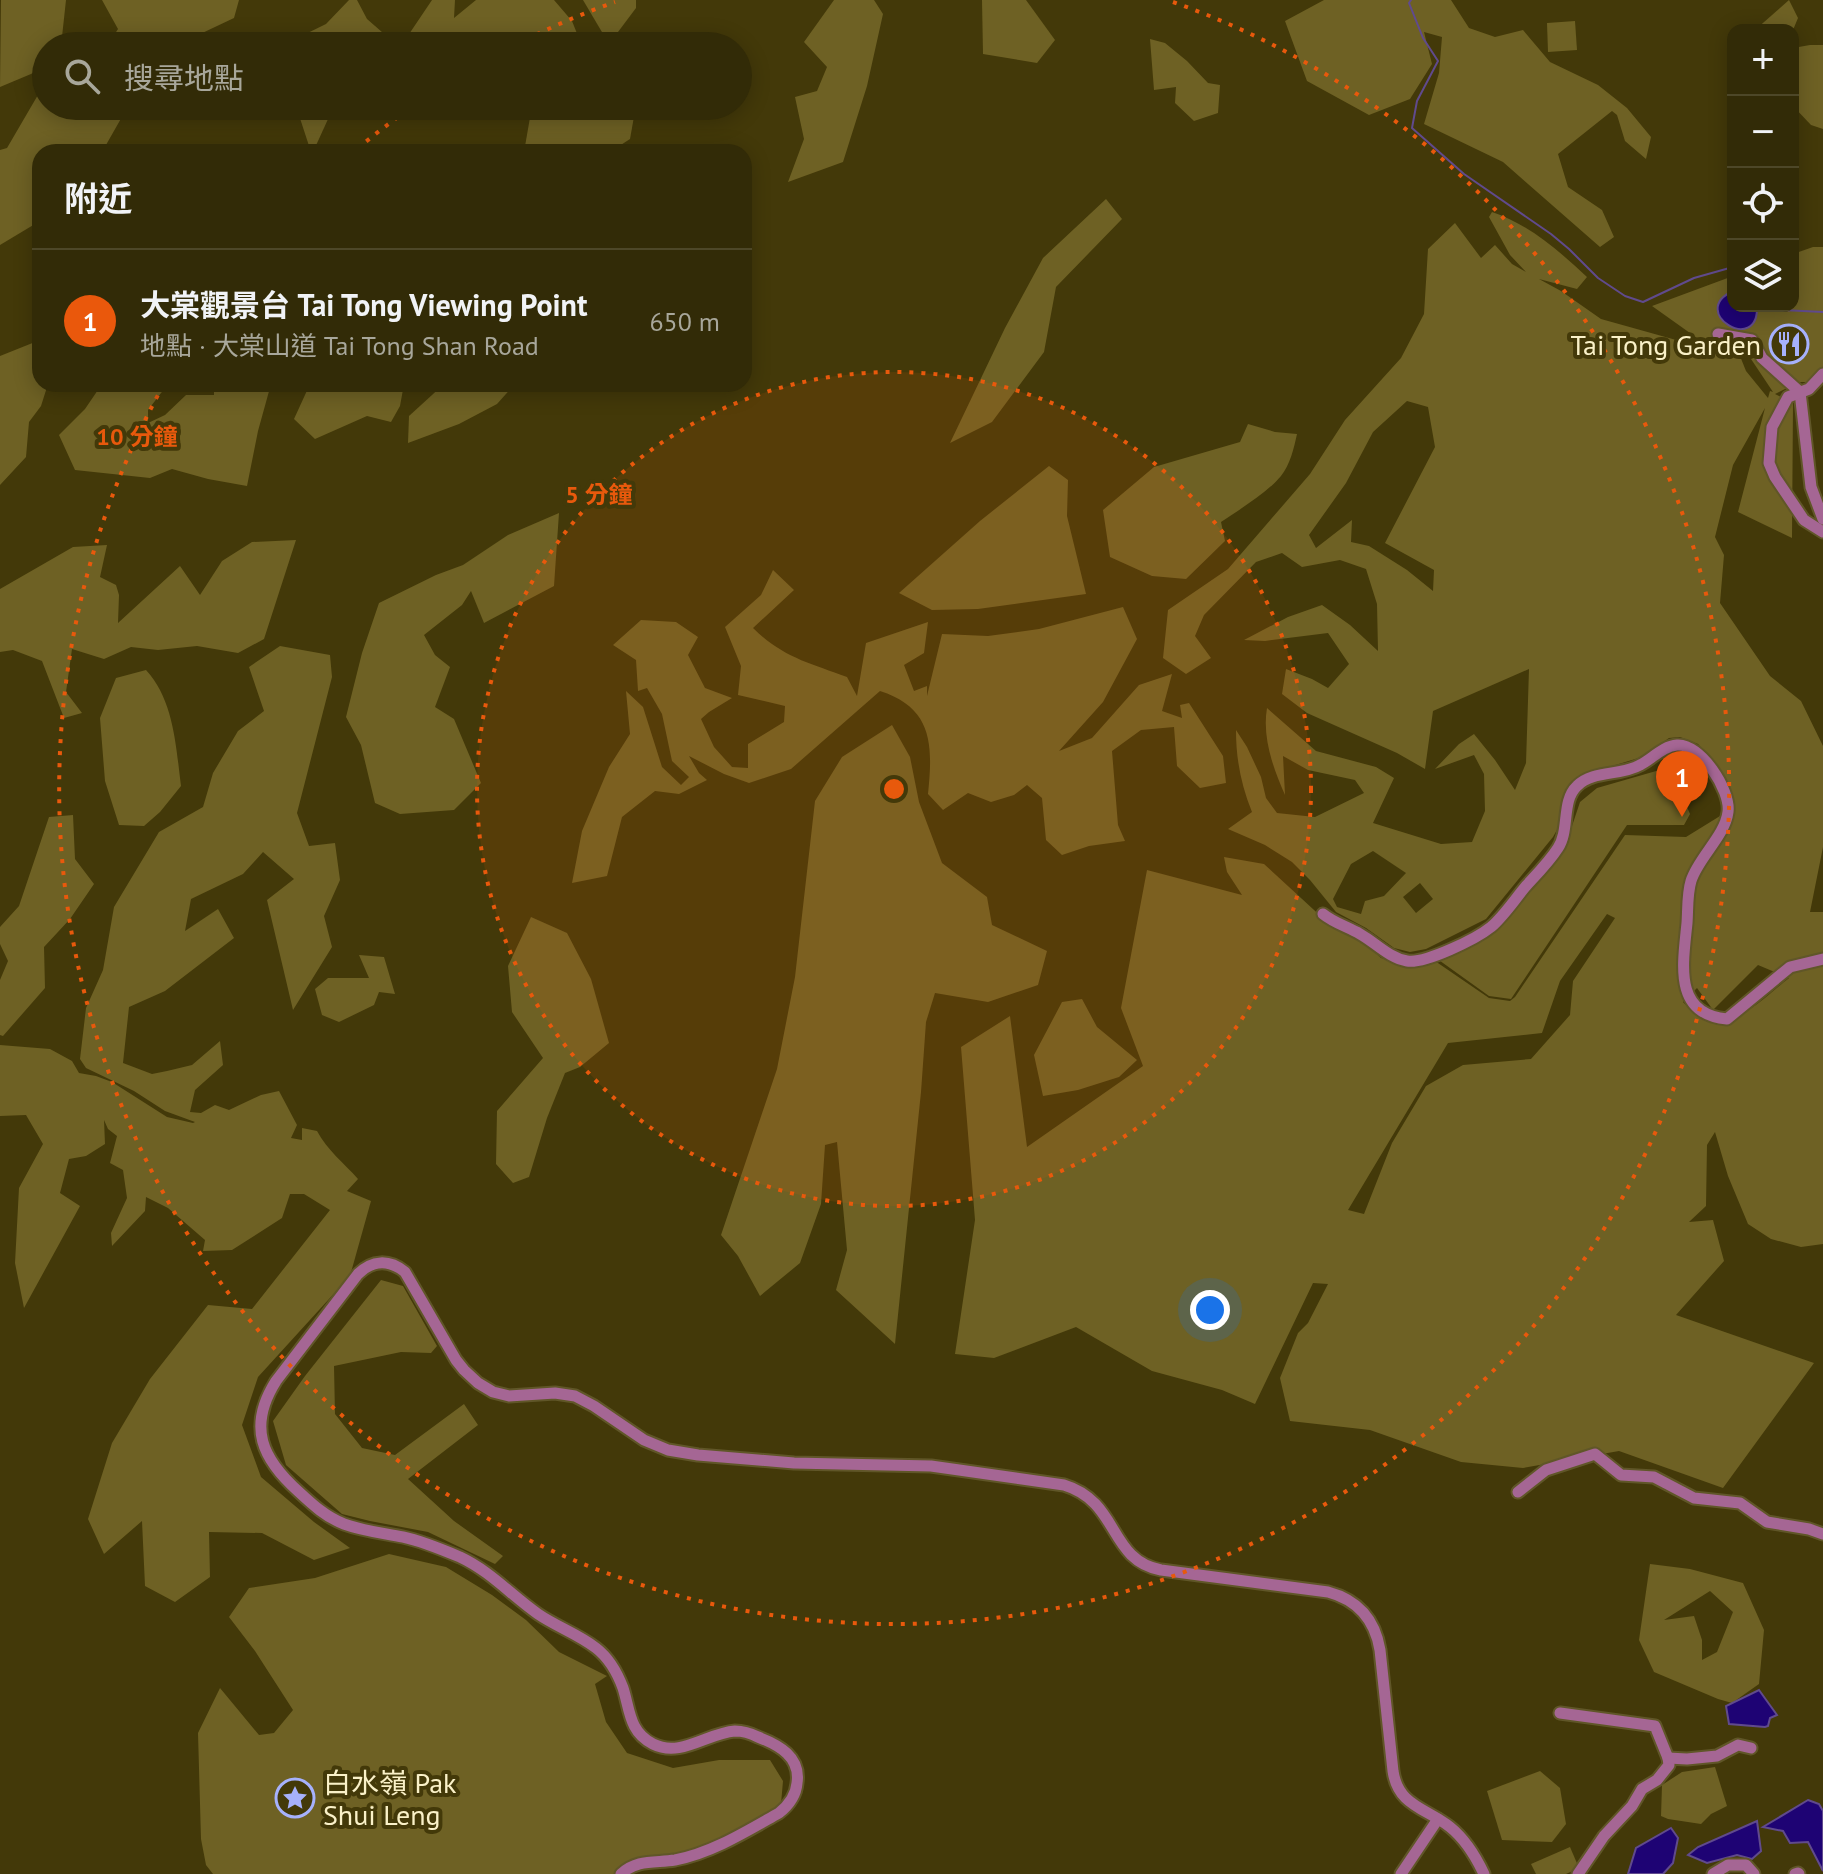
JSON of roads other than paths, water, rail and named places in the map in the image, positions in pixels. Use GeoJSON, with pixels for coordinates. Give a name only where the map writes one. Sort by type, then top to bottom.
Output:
{"type":"FeatureCollection","features":[{"type":"Feature","properties":{"kind":"street"},"geometry":{"type":"LineString","coordinates":[[1718,334],[1752,340],[1762,358],[1800,392],[1811,487],[1823,519]]}},
{"type":"Feature","properties":{"kind":"street"},"geometry":{"type":"LineString","coordinates":[[1823,374],[1814,385],[1788,397],[1772,427],[1769,463],[1804,520],[1823,532]]}},
{"type":"Feature","properties":{"kind":"street"},"geometry":{"type":"LineString","coordinates":[[1323,914],[1395,957],[1409,962],[1442,953],[1490,927],[1559,847],[1566,829],[1570,799],[1579,784],[1592,777],[1634,768],[1666,747],[1682,745],[1694,749],[1711,768],[1729,809],[1690,886],[1683,963],[1687,993],[1692,1003],[1704,1014],[1727,1019],[1790,967],[1823,959]]}},
{"type":"Feature","properties":{"kind":"street"},"geometry":{"type":"LineString","coordinates":[[621,1874],[638,1863],[680,1859],[709,1849],[783,1810],[796,1789],[798,1775],[795,1764],[788,1753],[776,1745],[743,1731],[724,1733],[679,1748],[652,1744],[635,1729],[617,1674],[593,1645],[539,1614],[470,1562],[422,1542],[341,1523],[317,1508],[279,1474],[268,1457],[262,1438],[262,1414],[268,1395],[358,1274],[368,1265],[388,1263],[405,1272],[464,1370],[478,1383],[499,1394],[555,1393],[575,1396],[651,1444],[682,1454],[809,1464],[931,1466],[1064,1485],[1098,1505],[1125,1549],[1149,1567],[1345,1597],[1365,1613],[1376,1633],[1396,1784],[1410,1803],[1453,1830],[1484,1874]]}},
{"type":"Feature","properties":{"kind":"street"},"geometry":{"type":"LineString","coordinates":[[1518,1492],[1546,1470],[1595,1454],[1621,1475],[1654,1477],[1694,1498],[1740,1503],[1767,1522],[1823,1534]]}},
{"type":"Feature","properties":{"kind":"street"},"geometry":{"type":"LineString","coordinates":[[1560,1713],[1655,1726],[1669,1765],[1657,1780],[1642,1789],[1578,1874]]}},
{"type":"Feature","properties":{"kind":"street"},"geometry":{"type":"LineString","coordinates":[[1668,1758],[1717,1756],[1738,1745],[1751,1748]]}},
{"type":"Feature","properties":{"kind":"street"},"geometry":{"type":"LineString","coordinates":[[1401,1874],[1438,1819]]}},
{"type":"Feature","properties":{"kind":"street"},"geometry":{"type":"LineString","coordinates":[[1713,1874],[1728,1865],[1746,1865],[1754,1874]]}},
{"type":"Feature","properties":{"kind":"waterway"},"geometry":{"type":"LineString","coordinates":[[1411,0],[1409,3],[1423,38],[1438,61],[1417,101],[1412,128],[1464,174],[1551,234],[1598,278],[1625,296],[1643,302],[1694,278],[1727,269]]}},
{"type":"Feature","properties":{"kind":"waterway"},"geometry":{"type":"LineString","coordinates":[[1799,311],[1823,312]]}},
{"type":"Feature","properties":{"kind":"place","name":"Tai Tong Garden"},"geometry":{"type":"Point","coordinates":[1789,344]}},
{"type":"Feature","properties":{"kind":"place","name":"大棠觀景台 Tai Tong Viewing Point"},"geometry":{"type":"Point","coordinates":[1682,817]}},
{"type":"Feature","properties":{"kind":"place","name":"白水嶺 Pak Shui Leng"},"geometry":{"type":"Point","coordinates":[295,1798]}}]}
